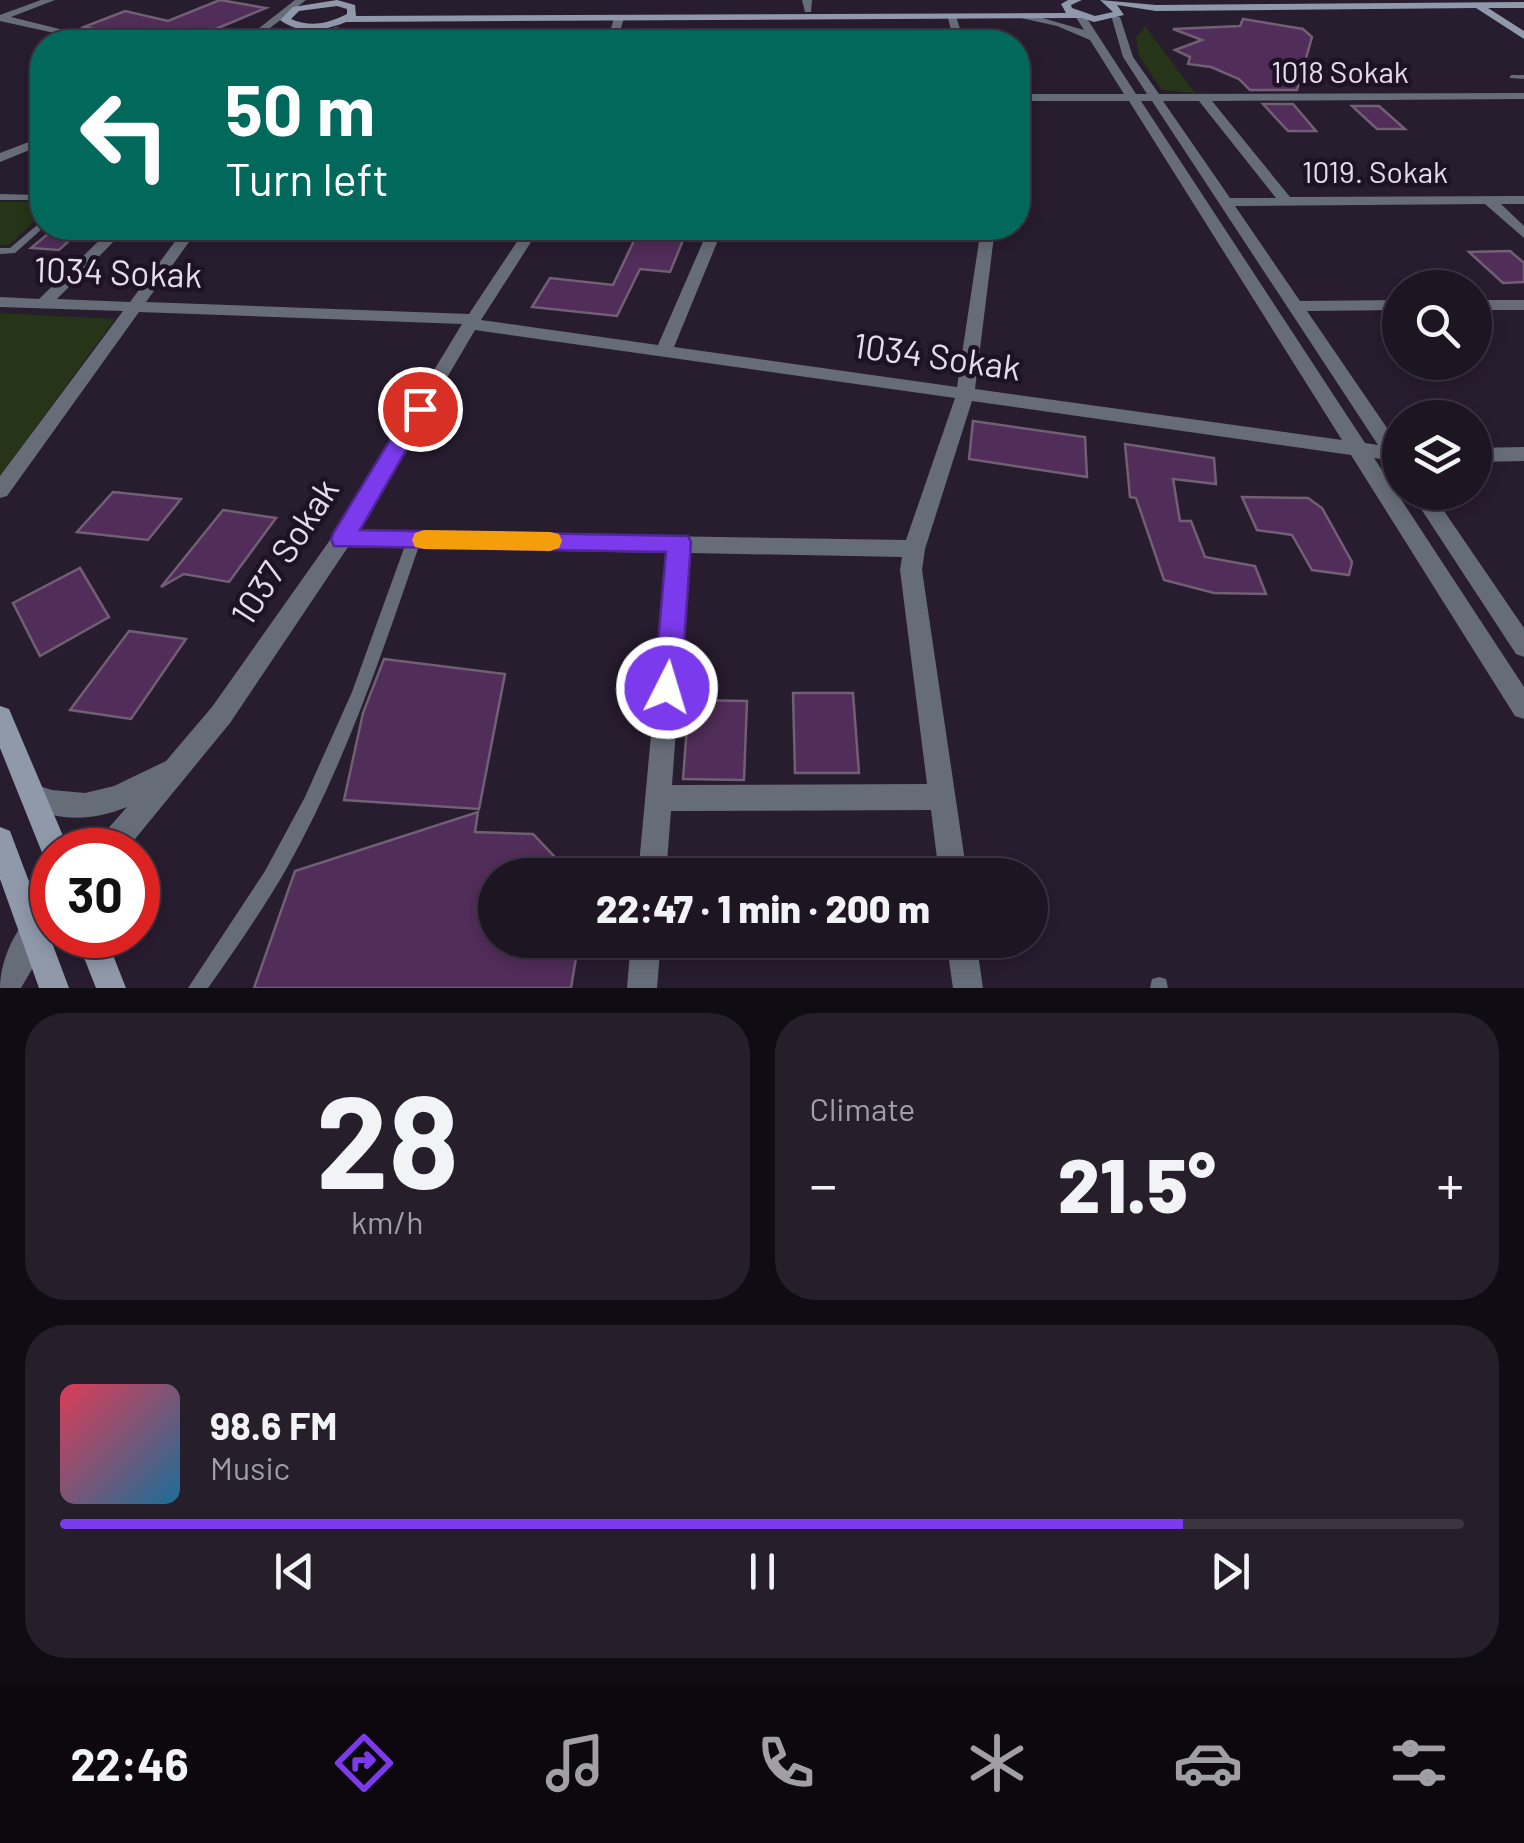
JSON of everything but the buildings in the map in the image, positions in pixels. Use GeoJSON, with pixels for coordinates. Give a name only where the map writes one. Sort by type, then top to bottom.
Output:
{"type":"FeatureCollection","features":[{"type":"Feature","properties":{"kind":"street"},"geometry":{"type":"LineString","coordinates":[[0,18],[50,0]]}},
{"type":"Feature","properties":{"kind":"street"},"geometry":{"type":"LineString","coordinates":[[264,30],[301,0]]}},
{"type":"Feature","properties":{"kind":"street"},"geometry":{"type":"LineString","coordinates":[[1096,0],[1110,7],[1490,13],[1524,9]]}},
{"type":"Feature","properties":{"kind":"street"},"geometry":{"type":"LineString","coordinates":[[287,14],[315,4],[345,12],[808,5],[1524,9]]}},
{"type":"Feature","properties":{"kind":"street"},"geometry":{"type":"LineString","coordinates":[[1025,16],[1072,5]]}},
{"type":"Feature","properties":{"kind":"street"},"geometry":{"type":"LineString","coordinates":[[1072,5],[1524,708]]}},
{"type":"Feature","properties":{"kind":"street"},"geometry":{"type":"LineString","coordinates":[[1478,6],[1524,36]]}},
{"type":"Feature","properties":{"kind":"street"},"geometry":{"type":"LineString","coordinates":[[1110,7],[1128,56],[1382,434]]}},
{"type":"Feature","properties":{"kind":"street"},"geometry":{"type":"LineString","coordinates":[[619,9],[1025,16],[1060,24],[1098,40]]}},
{"type":"Feature","properties":{"kind":"street"},"geometry":{"type":"LineString","coordinates":[[306,30],[345,12]]}},
{"type":"Feature","properties":{"kind":"street"},"geometry":{"type":"LineString","coordinates":[[287,14],[288,23],[317,26]]}},
{"type":"Feature","properties":{"kind":"street"},"geometry":{"type":"LineString","coordinates":[[951,16],[955,30]]}},
{"type":"Feature","properties":{"kind":"street"},"geometry":{"type":"LineString","coordinates":[[0,18],[53,30]]}},
{"type":"Feature","properties":{"kind":"street","name":"1018 Sokak"},"geometry":{"type":"LineString","coordinates":[[1030,98],[1524,96]]}},
{"type":"Feature","properties":{"kind":"street"},"geometry":{"type":"LineString","coordinates":[[1204,99],[1286,201]]}},
{"type":"Feature","properties":{"kind":"street"},"geometry":{"type":"LineString","coordinates":[[0,148],[30,136]]}},
{"type":"Feature","properties":{"kind":"street"},"geometry":{"type":"LineString","coordinates":[[0,158],[30,146]]}},
{"type":"Feature","properties":{"kind":"street"},"geometry":{"type":"LineString","coordinates":[[1488,200],[1524,234]]}},
{"type":"Feature","properties":{"kind":"street","name":"1019. Sokak"},"geometry":{"type":"LineString","coordinates":[[1225,202],[1524,200]]}},
{"type":"Feature","properties":{"kind":"street"},"geometry":{"type":"LineString","coordinates":[[44,303],[108,240]]}},
{"type":"Feature","properties":{"kind":"street"},"geometry":{"type":"LineString","coordinates":[[0,490],[183,240]]}},
{"type":"Feature","properties":{"kind":"street","name":"1037 Sokak"},"geometry":{"type":"LineString","coordinates":[[126,828],[221,716],[342,539],[472,321],[525,240]]}},
{"type":"Feature","properties":{"kind":"street"},"geometry":{"type":"LineString","coordinates":[[662,354],[711,240]]}},
{"type":"Feature","properties":{"kind":"street"},"geometry":{"type":"LineString","coordinates":[[950,858],[910,570],[965,394],[986,240]]}},
{"type":"Feature","properties":{"kind":"street","name":"1034 Sokak"},"geometry":{"type":"LineString","coordinates":[[0,302],[472,321],[662,354],[1353,447],[1382,454]]}},
{"type":"Feature","properties":{"kind":"street"},"geometry":{"type":"LineString","coordinates":[[1492,305],[1524,305]]}},
{"type":"Feature","properties":{"kind":"street"},"geometry":{"type":"LineString","coordinates":[[1297,306],[1382,306]]}},
{"type":"Feature","properties":{"kind":"street"},"geometry":{"type":"LineString","coordinates":[[1492,454],[1524,454]]}},
{"type":"Feature","properties":{"kind":"street"},"geometry":{"type":"LineString","coordinates":[[1432,510],[1524,646]]}},
{"type":"Feature","properties":{"kind":"street"},"geometry":{"type":"LineString","coordinates":[[342,539],[914,549]]}},
{"type":"Feature","properties":{"kind":"street"},"geometry":{"type":"LineString","coordinates":[[653,858],[679,542]]}},
{"type":"Feature","properties":{"kind":"street"},"geometry":{"type":"LineString","coordinates":[[0,717],[46,828]]}},
{"type":"Feature","properties":{"kind":"street"},"geometry":{"type":"LineString","coordinates":[[33,797],[71,809],[104,803],[175,767]]}},
{"type":"Feature","properties":{"kind":"street"},"geometry":{"type":"LineString","coordinates":[[658,798],[942,798]]}},
{"type":"Feature","properties":{"kind":"street"},"geometry":{"type":"LineString","coordinates":[[0,841],[30,897]]}},
{"type":"Feature","properties":{"kind":"street"},"geometry":{"type":"LineString","coordinates":[[4,988],[30,946]]}},
{"type":"Feature","properties":{"kind":"street"},"geometry":{"type":"LineString","coordinates":[[49,958],[54,988]]}},
{"type":"Feature","properties":{"kind":"street"},"geometry":{"type":"LineString","coordinates":[[99,958],[111,988]]}},
{"type":"Feature","properties":{"kind":"street"},"geometry":{"type":"LineString","coordinates":[[642,988],[644,958]]}},
{"type":"Feature","properties":{"kind":"street"},"geometry":{"type":"LineString","coordinates":[[964,958],[968,988]]}},
{"type":"Feature","properties":{"kind":"lane"},"geometry":{"type":"LineString","coordinates":[[1512,77],[1524,78]]}},
{"type":"Feature","properties":{"kind":"lane"},"geometry":{"type":"LineString","coordinates":[[0,197],[30,198]]}},
{"type":"Feature","properties":{"kind":"lane"},"geometry":{"type":"LineString","coordinates":[[0,251],[12,251],[30,235]]}},
{"type":"Feature","properties":{"kind":"lane"},"geometry":{"type":"LineString","coordinates":[[198,988],[242,926],[293,839],[379,644],[414,540]]}},
{"type":"Feature","properties":{"kind":"green space"},"geometry":{"type":"Polygon","coordinates":[[[1145,26],[1195,93],[1162,90],[1139,56],[1136,38],[1145,26]]]}},
{"type":"Feature","properties":{"kind":"green space"},"geometry":{"type":"Polygon","coordinates":[[[0,202],[30,202],[30,225],[9,245],[0,245],[0,202]]]}},
{"type":"Feature","properties":{"kind":"green space"},"geometry":{"type":"Polygon","coordinates":[[[0,313],[115,319],[0,476],[0,313]]]}},
{"type":"Feature","properties":{"kind":"slow traffic"},"geometry":{"type":"LineString","coordinates":[[424,540],[550,541]]}},
{"type":"Feature","properties":{"kind":"route"},"geometry":{"type":"LineString","coordinates":[[420,409],[342,539],[679,542],[667,688]]}}]}
